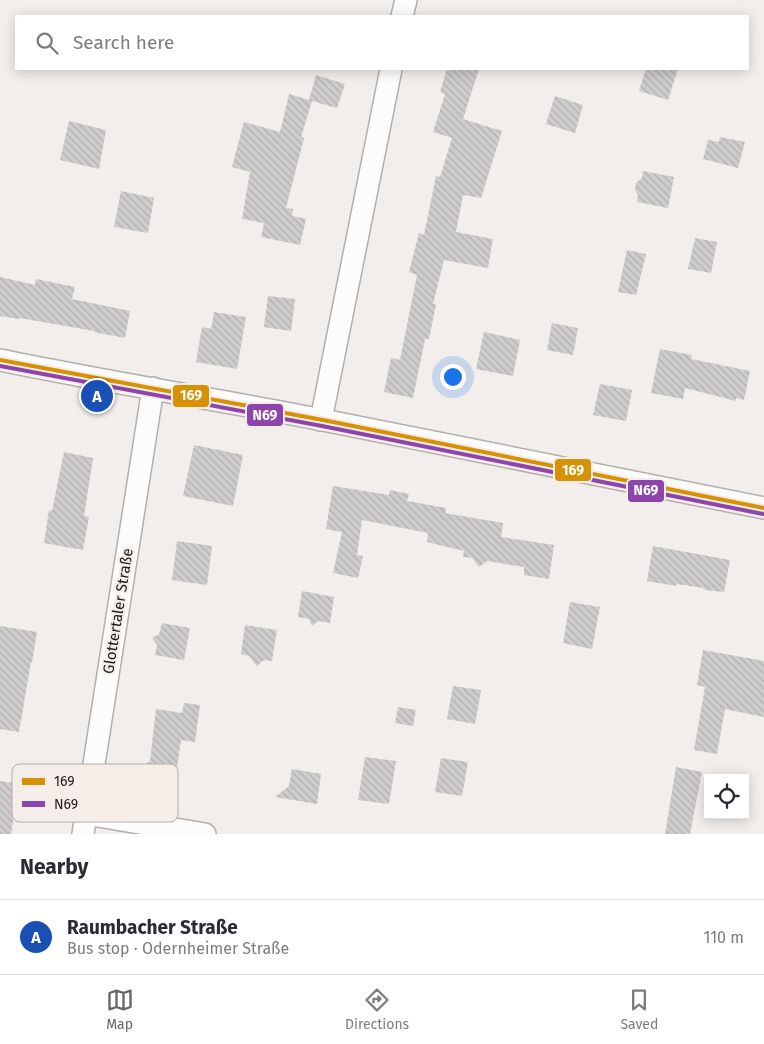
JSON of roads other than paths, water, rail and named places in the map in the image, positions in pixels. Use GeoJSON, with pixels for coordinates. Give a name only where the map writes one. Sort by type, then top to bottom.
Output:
{"type":"FeatureCollection","features":[{"type":"Feature","properties":{"kind":"street"},"geometry":{"type":"LineString","coordinates":[[402,15],[406,0]]}},
{"type":"Feature","properties":{"kind":"street"},"geometry":{"type":"LineString","coordinates":[[321,420],[392,70]]}},
{"type":"Feature","properties":{"kind":"street"},"geometry":{"type":"LineString","coordinates":[[0,360],[321,420],[764,508]]}},
{"type":"Feature","properties":{"kind":"street","name":"Glottertaler Straße"},"geometry":{"type":"LineString","coordinates":[[94,764],[153,388]]}},
{"type":"Feature","properties":{"kind":"street"},"geometry":{"type":"LineString","coordinates":[[85,824],[205,834]]}},
{"type":"Feature","properties":{"kind":"place","name":"Raumbacher Straße"},"geometry":{"type":"Point","coordinates":[97,396]}}]}
